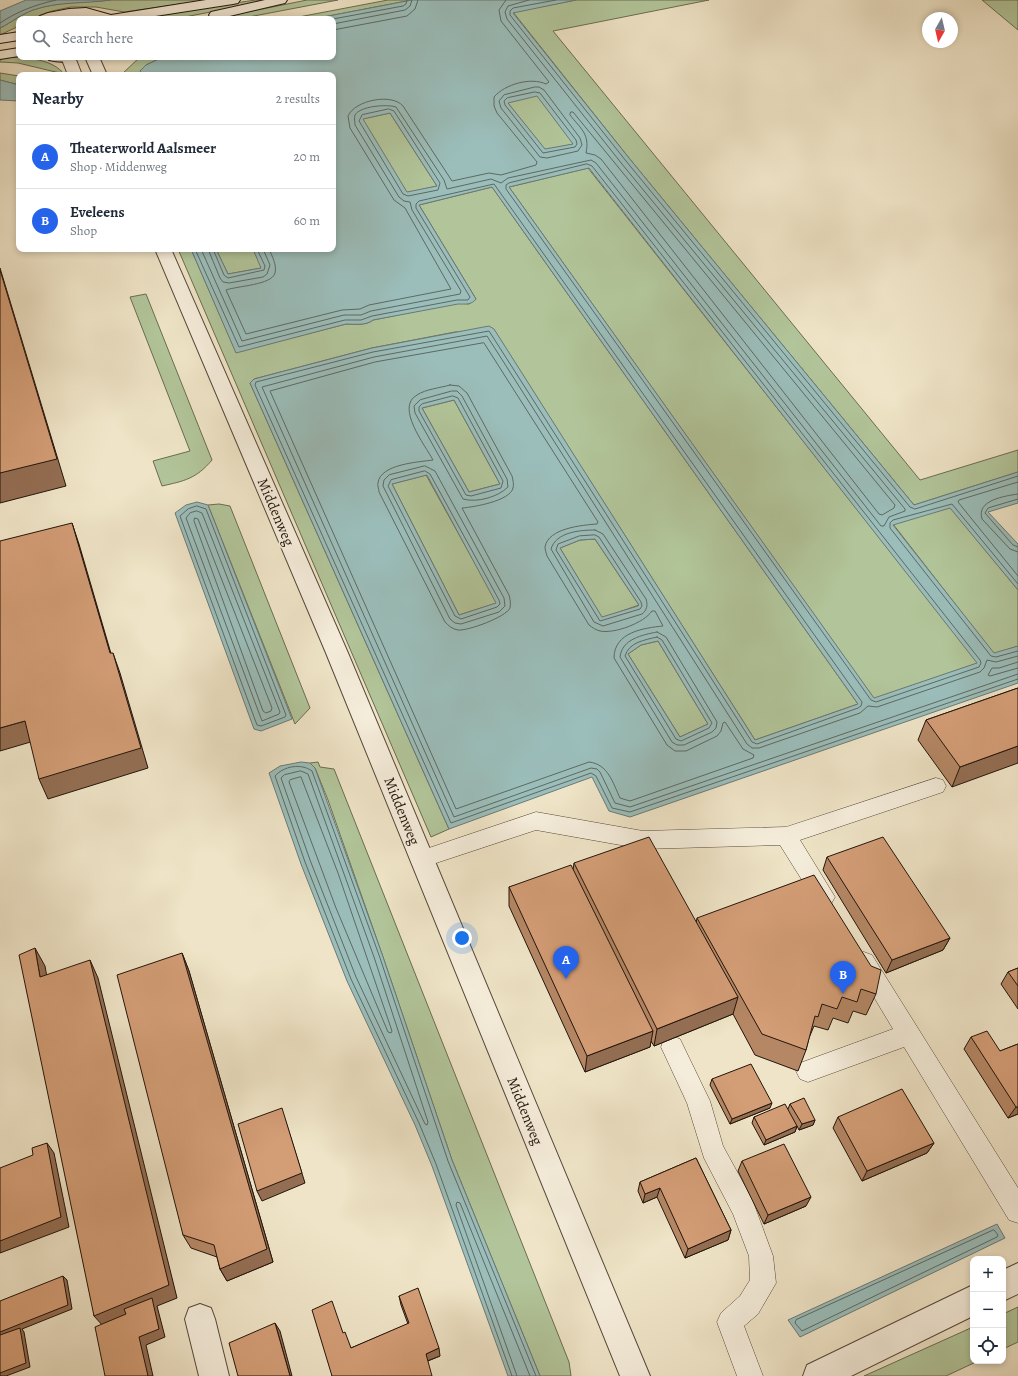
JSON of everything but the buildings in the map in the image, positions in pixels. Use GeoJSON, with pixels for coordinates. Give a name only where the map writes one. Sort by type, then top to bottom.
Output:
{"type":"FeatureCollection","features":[{"type":"Feature","properties":{"kind":"street"},"geometry":{"type":"LineString","coordinates":[[129,16],[233,0]]}},
{"type":"Feature","properties":{"kind":"street"},"geometry":{"type":"LineString","coordinates":[[208,16],[259,6],[280,0]]}},
{"type":"Feature","properties":{"kind":"street"},"geometry":{"type":"LineString","coordinates":[[54,16],[80,12],[102,16]]}},
{"type":"Feature","properties":{"kind":"street"},"geometry":{"type":"LineString","coordinates":[[0,39],[16,36]]}},
{"type":"Feature","properties":{"kind":"street"},"geometry":{"type":"LineString","coordinates":[[0,55],[16,52]]}},
{"type":"Feature","properties":{"kind":"street"},"geometry":{"type":"LineString","coordinates":[[69,60],[74,72]]}},
{"type":"Feature","properties":{"kind":"street"},"geometry":{"type":"LineString","coordinates":[[93,60],[99,72]]}},
{"type":"Feature","properties":{"kind":"street","name":"Middenweg"},"geometry":{"type":"LineString","coordinates":[[164,252],[337,653],[635,1376]]}},
{"type":"Feature","properties":{"kind":"street"},"geometry":{"type":"LineString","coordinates":[[1006,1284],[1018,1278]]}},
{"type":"Feature","properties":{"kind":"street"},"geometry":{"type":"LineString","coordinates":[[818,1376],[970,1301]]}},
{"type":"Feature","properties":{"kind":"street"},"geometry":{"type":"LineString","coordinates":[[200,1319],[214,1376]]}},
{"type":"Feature","properties":{"kind":"lane"},"geometry":{"type":"LineString","coordinates":[[421,859],[536,821],[643,840],[786,836],[936,786]]}},
{"type":"Feature","properties":{"kind":"lane"},"geometry":{"type":"LineString","coordinates":[[786,836],[835,915]]}},
{"type":"Feature","properties":{"kind":"lane"},"geometry":{"type":"LineString","coordinates":[[856,948],[1018,1211]]}},
{"type":"Feature","properties":{"kind":"lane"},"geometry":{"type":"LineString","coordinates":[[808,1071],[910,1034]]}},
{"type":"Feature","properties":{"kind":"lane"},"geometry":{"type":"LineString","coordinates":[[672,1047],[698,1101],[712,1150],[743,1208],[762,1256],[763,1283],[749,1305],[730,1322],[750,1376]]}},
{"type":"Feature","properties":{"kind":"green space"},"geometry":{"type":"Polygon","coordinates":[[[111,0],[208,0],[124,12],[96,7],[71,7],[52,11],[39,16],[21,16],[43,7],[111,0]]]}},
{"type":"Feature","properties":{"kind":"green space"},"geometry":{"type":"Polygon","coordinates":[[[256,0],[260,1],[258,3],[190,16],[150,16],[256,0]]]}},
{"type":"Feature","properties":{"kind":"green space"},"geometry":{"type":"Polygon","coordinates":[[[307,0],[338,0],[254,16],[228,16],[307,0]]]}},
{"type":"Feature","properties":{"kind":"green space"},"geometry":{"type":"Polygon","coordinates":[[[388,0],[412,0],[329,16],[304,16],[388,0]]]}},
{"type":"Feature","properties":{"kind":"green space"},"geometry":{"type":"Polygon","coordinates":[[[576,0],[709,0],[553,31],[920,480],[1018,450],[1018,472],[914,505],[629,158],[513,12],[576,0]]]}},
{"type":"Feature","properties":{"kind":"green space"},"geometry":{"type":"Polygon","coordinates":[[[982,0],[1018,0],[1018,30],[982,0]]]}},
{"type":"Feature","properties":{"kind":"green space"},"geometry":{"type":"Polygon","coordinates":[[[16,19],[16,27],[0,35],[0,28],[16,19]]]}},
{"type":"Feature","properties":{"kind":"green space"},"geometry":{"type":"Polygon","coordinates":[[[14,57],[16,57],[16,60],[38,60],[48,63],[62,72],[56,72],[18,63],[0,62],[0,59],[14,57]]]}},
{"type":"Feature","properties":{"kind":"green space"},"geometry":{"type":"Polygon","coordinates":[[[137,60],[157,60],[146,65],[142,72],[124,72],[137,60]]]}},
{"type":"Feature","properties":{"kind":"green space"},"geometry":{"type":"Polygon","coordinates":[[[0,73],[16,76],[16,84],[0,80],[0,73]]]}},
{"type":"Feature","properties":{"kind":"green space"},"geometry":{"type":"Polygon","coordinates":[[[537,95],[574,144],[545,150],[507,102],[537,95]]]}},
{"type":"Feature","properties":{"kind":"green space"},"geometry":{"type":"Polygon","coordinates":[[[390,113],[437,186],[407,193],[362,119],[390,113]]]}},
{"type":"Feature","properties":{"kind":"green space"},"geometry":{"type":"Polygon","coordinates":[[[588,168],[978,663],[874,699],[509,187],[588,168]]]}},
{"type":"Feature","properties":{"kind":"green space"},"geometry":{"type":"Polygon","coordinates":[[[492,187],[858,704],[755,740],[494,330],[455,332],[372,348],[254,379],[250,383],[449,829],[431,837],[179,252],[192,252],[236,352],[346,324],[363,324],[373,320],[458,303],[469,304],[476,299],[419,205],[492,187]]]}},
{"type":"Feature","properties":{"kind":"green space"},"geometry":{"type":"Polygon","coordinates":[[[217,252],[254,252],[262,268],[228,274],[217,252]]]}},
{"type":"Feature","properties":{"kind":"green space"},"geometry":{"type":"Polygon","coordinates":[[[146,294],[212,460],[195,475],[162,486],[153,461],[190,451],[130,297],[146,294]]]}},
{"type":"Feature","properties":{"kind":"green space"},"geometry":{"type":"Polygon","coordinates":[[[454,400],[500,484],[469,492],[422,408],[454,400]]]}},
{"type":"Feature","properties":{"kind":"green space"},"geometry":{"type":"Polygon","coordinates":[[[426,475],[497,603],[459,615],[392,484],[426,475]]]}},
{"type":"Feature","properties":{"kind":"green space"},"geometry":{"type":"Polygon","coordinates":[[[219,504],[230,506],[310,708],[295,724],[208,505],[219,504]]]}},
{"type":"Feature","properties":{"kind":"green space"},"geometry":{"type":"Polygon","coordinates":[[[950,507],[1018,590],[1018,646],[994,654],[893,524],[950,507]]]}},
{"type":"Feature","properties":{"kind":"green space"},"geometry":{"type":"Polygon","coordinates":[[[595,539],[639,605],[602,618],[560,548],[580,540],[595,539]]]}},
{"type":"Feature","properties":{"kind":"green space"},"geometry":{"type":"Polygon","coordinates":[[[658,641],[708,724],[680,737],[628,654],[641,645],[658,641]]]}},
{"type":"Feature","properties":{"kind":"green space"},"geometry":{"type":"Polygon","coordinates":[[[318,762],[320,767],[334,769],[569,1362],[571,1376],[540,1376],[452,1160],[328,800],[315,768],[310,763],[318,762]]]}},
{"type":"Feature","properties":{"kind":"green space"},"geometry":{"type":"Polygon","coordinates":[[[1018,1307],[1018,1342],[1006,1348],[1006,1328],[1006,1313],[1018,1307]]]}},
{"type":"Feature","properties":{"kind":"green space"},"geometry":{"type":"Polygon","coordinates":[[[970,1328],[970,1364],[972,1364],[946,1376],[864,1376],[970,1328]]]}},
{"type":"Feature","properties":{"kind":"water"},"geometry":{"type":"Polygon","coordinates":[[[26,0],[111,0],[43,7],[20,16],[16,16],[16,18],[0,28],[0,11],[26,0]]]}},
{"type":"Feature","properties":{"kind":"water"},"geometry":{"type":"Polygon","coordinates":[[[412,0],[576,0],[513,13],[629,158],[914,505],[1018,472],[1018,503],[988,512],[1018,544],[1018,590],[950,508],[893,525],[994,653],[1018,646],[1018,683],[630,817],[609,811],[592,777],[449,829],[250,383],[254,379],[372,348],[489,326],[494,329],[755,740],[858,704],[492,187],[419,205],[476,299],[472,302],[468,304],[458,304],[373,320],[363,324],[346,324],[236,353],[192,252],[217,252],[228,274],[261,268],[254,252],[336,252],[336,72],[140,72],[146,65],[157,60],[336,60],[336,16],[329,16],[412,0]],[[537,96],[508,103],[545,149],[573,144],[537,96]],[[390,113],[363,119],[407,192],[437,186],[390,113]],[[589,168],[509,187],[874,698],[977,663],[589,168]],[[454,400],[422,408],[469,492],[500,484],[454,400]],[[427,475],[392,484],[459,615],[496,603],[427,475]],[[595,539],[580,540],[560,548],[602,617],[638,606],[639,605],[595,539]],[[658,641],[641,645],[628,654],[680,737],[708,724],[658,641]]]}},
{"type":"Feature","properties":{"kind":"water"},"geometry":{"type":"Polygon","coordinates":[[[0,80],[16,84],[16,101],[0,100],[0,80]]]}},
{"type":"Feature","properties":{"kind":"water"},"geometry":{"type":"Polygon","coordinates":[[[197,502],[208,505],[292,719],[261,731],[254,729],[175,513],[186,505],[197,502]]]}},
{"type":"Feature","properties":{"kind":"water"},"geometry":{"type":"Polygon","coordinates":[[[301,762],[310,763],[315,768],[382,954],[452,1160],[540,1376],[508,1376],[432,1166],[415,1125],[347,981],[301,864],[269,773],[280,766],[301,762]]]}},
{"type":"Feature","properties":{"kind":"water"},"geometry":{"type":"Polygon","coordinates":[[[997,1224],[1005,1238],[800,1337],[788,1320],[997,1224]]]}},
{"type":"Feature","properties":{"kind":"place","name":"Theaterworld Aalsmeer"},"geometry":{"type":"Point","coordinates":[566,979]}},
{"type":"Feature","properties":{"kind":"place","name":"Eveleens"},"geometry":{"type":"Point","coordinates":[843,994]}}]}
